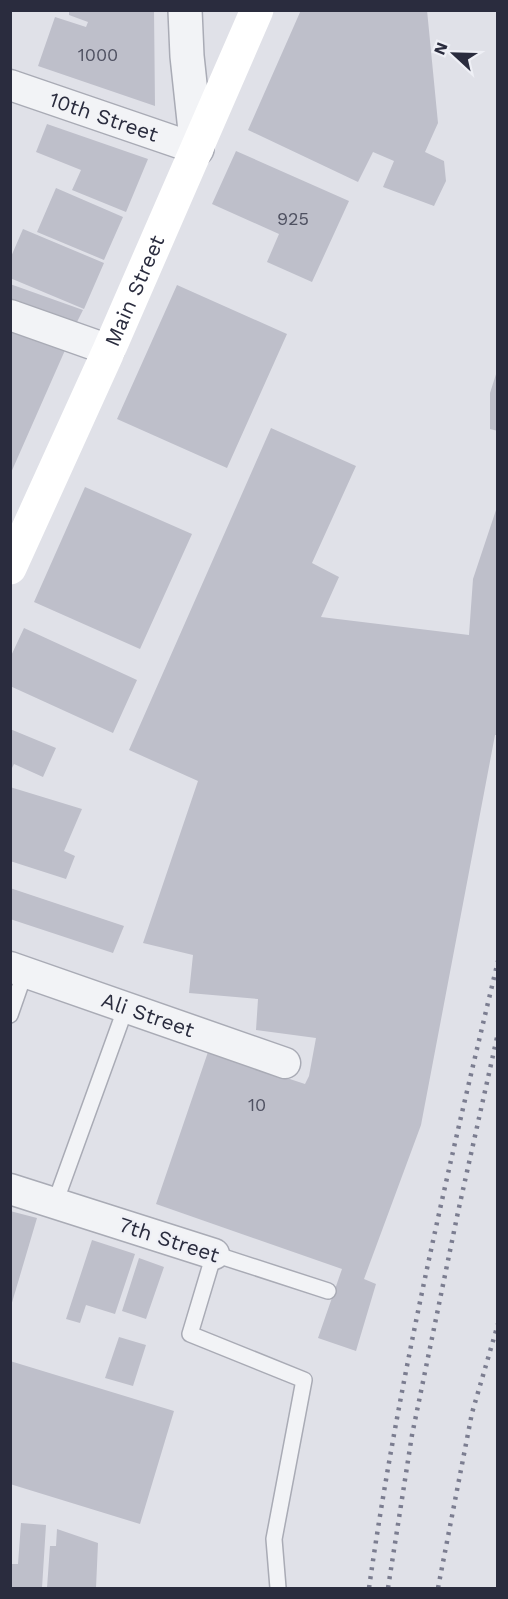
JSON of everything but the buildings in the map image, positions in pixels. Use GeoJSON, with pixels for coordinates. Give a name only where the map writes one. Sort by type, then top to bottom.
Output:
{"type":"FeatureCollection","features":[{"type":"Feature","properties":{"kind":"main road","name":"Main Street"},"geometry":{"type":"LineString","coordinates":[[13,557],[109,350],[257,10]]}},
{"type":"Feature","properties":{"kind":"street"},"geometry":{"type":"LineString","coordinates":[[185,10],[187,56],[197,149]]}},
{"type":"Feature","properties":{"kind":"street","name":"10th Street"},"geometry":{"type":"LineString","coordinates":[[10,85],[197,149]]}},
{"type":"Feature","properties":{"kind":"street"},"geometry":{"type":"LineString","coordinates":[[10,315],[109,350]]}},
{"type":"Feature","properties":{"kind":"street","name":"Ali Street"},"geometry":{"type":"LineString","coordinates":[[18,970],[285,1063]]}},
{"type":"Feature","properties":{"kind":"street","name":"7th Street"},"geometry":{"type":"LineString","coordinates":[[10,1189],[214,1254]]}},
{"type":"Feature","properties":{"kind":"lane"},"geometry":{"type":"LineString","coordinates":[[10,1015],[18,970]]}},
{"type":"Feature","properties":{"kind":"lane"},"geometry":{"type":"LineString","coordinates":[[55,1203],[126,1007]]}},
{"type":"Feature","properties":{"kind":"lane"},"geometry":{"type":"LineString","coordinates":[[214,1254],[190,1334],[304,1380],[274,1539],[278,1588]]}},
{"type":"Feature","properties":{"kind":"lane","name":"7th Street"},"geometry":{"type":"LineString","coordinates":[[214,1254],[328,1290]]}},
{"type":"Feature","properties":{"kind":"railway"},"geometry":{"type":"LineString","coordinates":[[369,1588],[395,1430],[426,1273],[498,961]]}},
{"type":"Feature","properties":{"kind":"railway"},"geometry":{"type":"LineString","coordinates":[[388,1588],[412,1435],[498,1033]]}},
{"type":"Feature","properties":{"kind":"railway"},"geometry":{"type":"LineString","coordinates":[[438,1588],[472,1413],[498,1324]]}}]}
